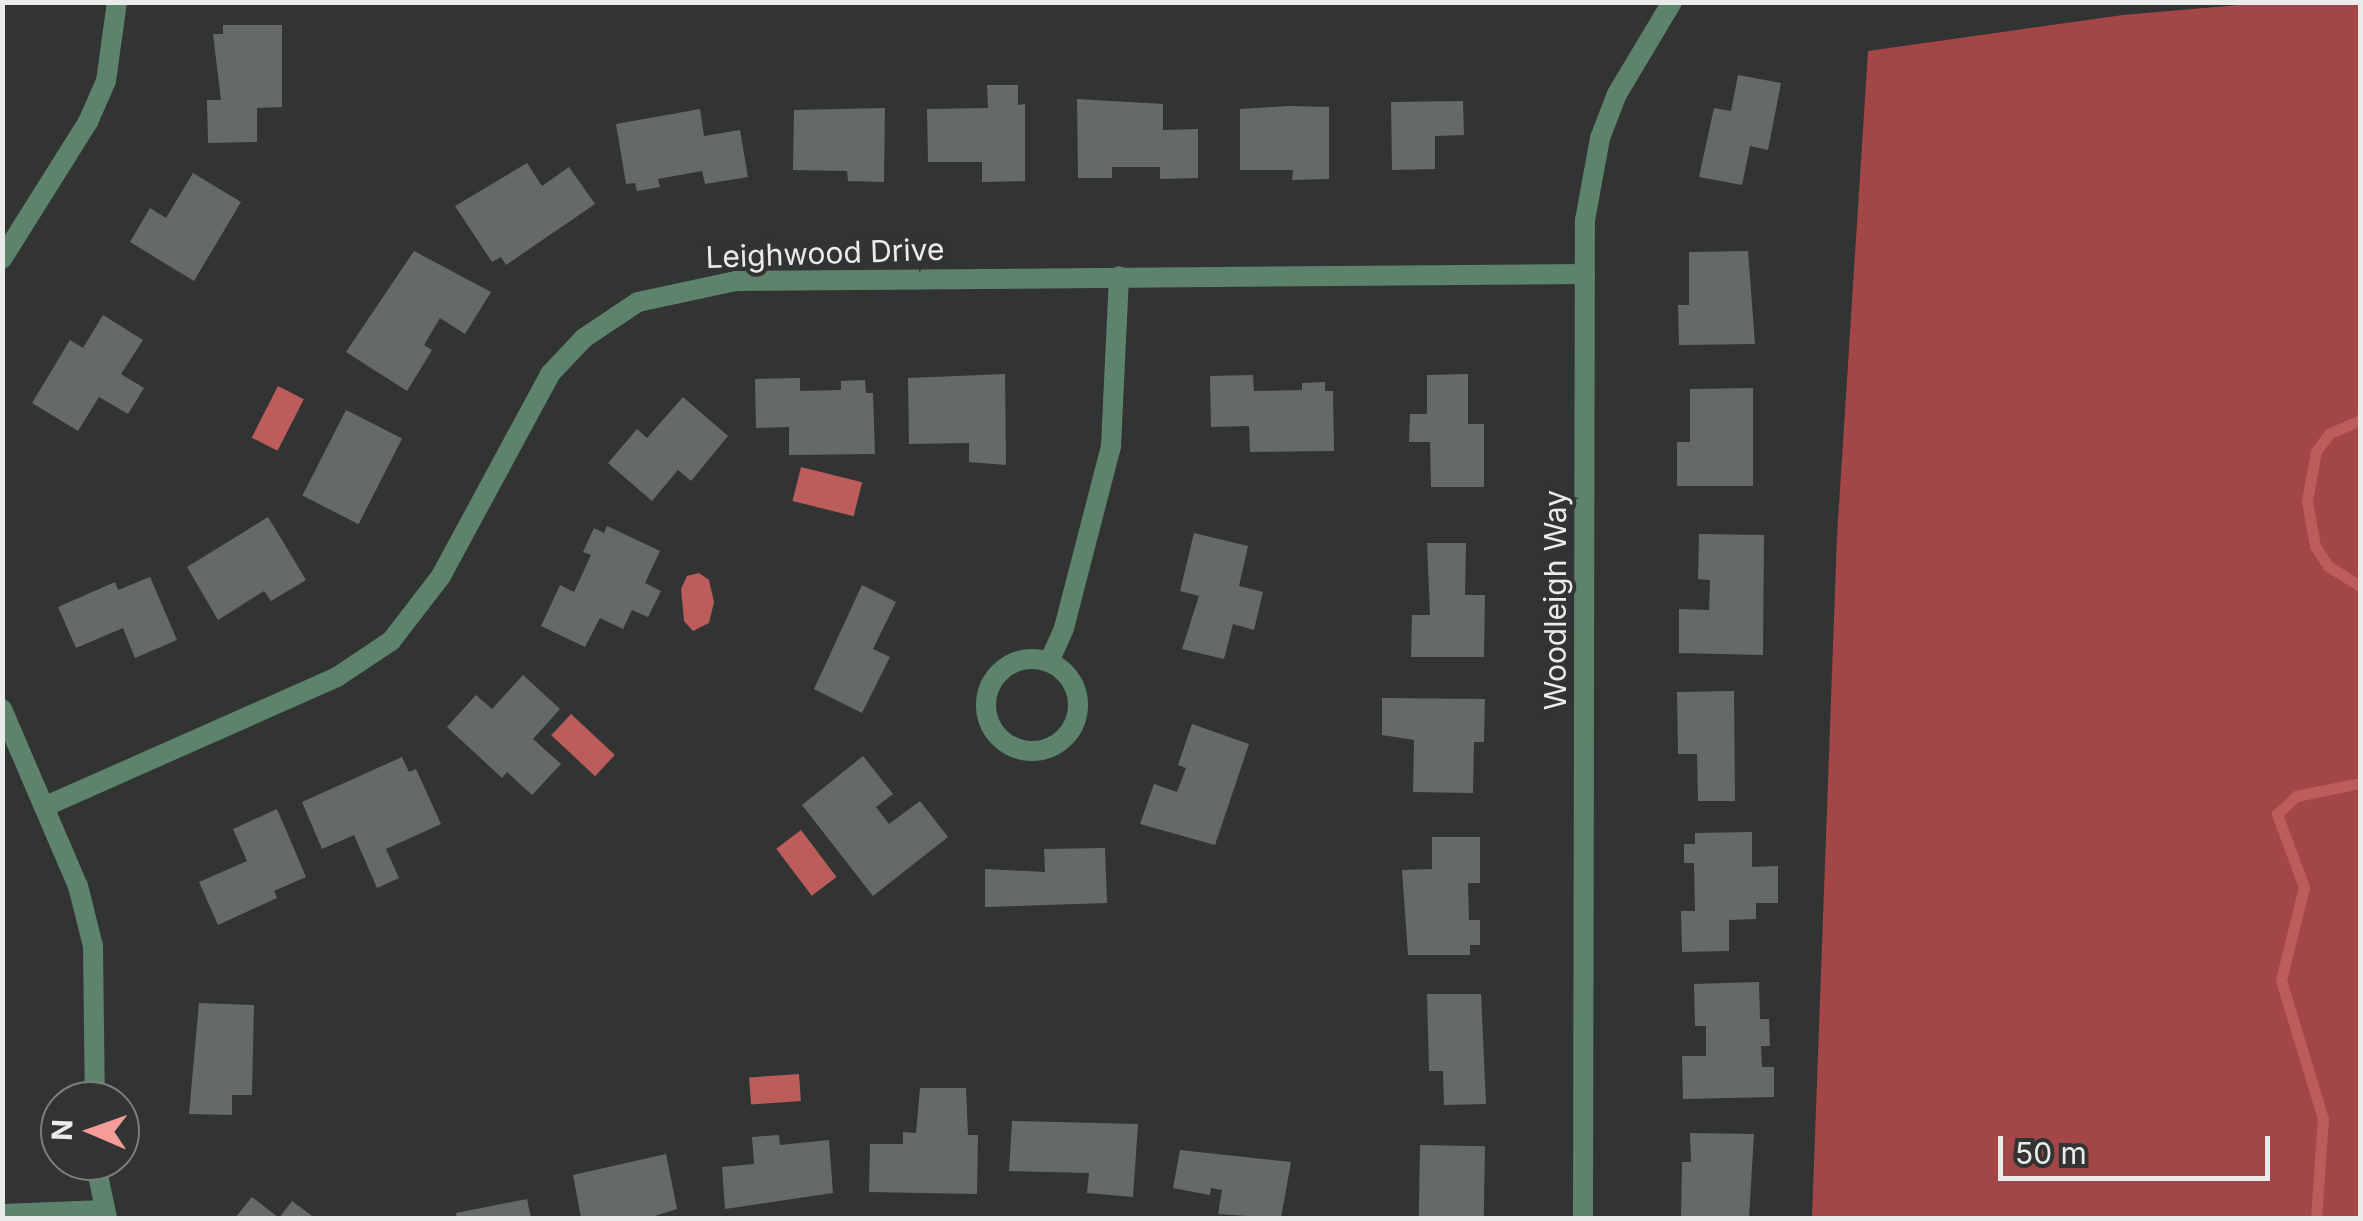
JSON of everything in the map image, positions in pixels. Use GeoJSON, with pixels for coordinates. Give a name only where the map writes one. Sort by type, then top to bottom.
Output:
{"type":"FeatureCollection","features":[{"type":"Feature","properties":{"kind":"street"},"geometry":{"type":"LineString","coordinates":[[2,259],[88,122],[106,81],[118,2]]}},
{"type":"Feature","properties":{"kind":"street","name":"Woodleigh Way"},"geometry":{"type":"LineString","coordinates":[[1583,1218],[1585,274],[1589,184],[1600,138],[1617,94],[1672,2]]}},
{"type":"Feature","properties":{"kind":"street","name":"Leighwood Drive"},"geometry":{"type":"LineString","coordinates":[[46,806],[337,677],[390,641],[441,576],[550,374],[584,338],[638,302],[736,281],[1585,274]]}},
{"type":"Feature","properties":{"kind":"street"},"geometry":{"type":"LineString","coordinates":[[1049,662],[1064,628],[1110,446],[1120,276]]}},
{"type":"Feature","properties":{"kind":"street"},"geometry":{"type":"LineString","coordinates":[[1034,658],[1049,662],[1072,682],[1078,696],[1073,727],[1050,748],[1020,751],[995,734],[987,691],[1005,667],[1034,658]]}},
{"type":"Feature","properties":{"kind":"street"},"geometry":{"type":"LineString","coordinates":[[2,709],[78,886],[93,946],[94,1081]]}},
{"type":"Feature","properties":{"kind":"street"},"geometry":{"type":"LineString","coordinates":[[2,1214],[106,1214],[99,1181]]}},
{"type":"Feature","properties":{"kind":"shaded area"},"geometry":{"type":"Polygon","coordinates":[[[2273,2],[2360,3],[2360,1218],[1812,1218],[1837,536],[1868,51],[2123,15],[2273,2]]]}},
{"type":"Feature","properties":{"kind":"shaded area"},"geometry":{"type":"Polygon","coordinates":[[[278,386],[304,399],[278,451],[252,438],[278,386]]]}},
{"type":"Feature","properties":{"kind":"shaded area"},"geometry":{"type":"Polygon","coordinates":[[[801,467],[862,482],[854,516],[793,501],[801,467]]]}},
{"type":"Feature","properties":{"kind":"shaded area"},"geometry":{"type":"Polygon","coordinates":[[[699,573],[709,580],[714,602],[709,623],[693,631],[684,621],[681,589],[687,576],[699,573]]]}},
{"type":"Feature","properties":{"kind":"shaded area"},"geometry":{"type":"Polygon","coordinates":[[[571,714],[615,755],[595,776],[551,735],[571,714]]]}},
{"type":"Feature","properties":{"kind":"shaded area"},"geometry":{"type":"Polygon","coordinates":[[[801,830],[837,877],[812,896],[776,849],[801,830]]]}},
{"type":"Feature","properties":{"kind":"shaded area"},"geometry":{"type":"Polygon","coordinates":[[[799,1074],[801,1101],[751,1104],[749,1077],[799,1074]]]}},
{"type":"Feature","properties":{"kind":"building"},"geometry":{"type":"Polygon","coordinates":[[[223,25],[282,25],[282,107],[257,108],[257,142],[208,143],[207,100],[221,100],[213,34],[223,34],[223,25]]]}},
{"type":"Feature","properties":{"kind":"building"},"geometry":{"type":"Polygon","coordinates":[[[1738,75],[1781,83],[1768,150],[1750,146],[1742,185],[1699,177],[1714,108],[1731,111],[1738,75]]]}},
{"type":"Feature","properties":{"kind":"building"},"geometry":{"type":"Polygon","coordinates":[[[987,85],[1018,85],[1018,105],[1025,104],[1025,181],[982,182],[982,162],[928,162],[927,109],[988,108],[987,85]]]}},
{"type":"Feature","properties":{"kind":"building"},"geometry":{"type":"Polygon","coordinates":[[[1077,99],[1163,104],[1163,130],[1198,129],[1198,178],[1160,179],[1160,167],[1112,167],[1112,178],[1078,178],[1077,99]]]}},
{"type":"Feature","properties":{"kind":"building"},"geometry":{"type":"Polygon","coordinates":[[[1463,101],[1464,135],[1435,136],[1435,169],[1392,170],[1391,102],[1463,101]]]}},
{"type":"Feature","properties":{"kind":"building"},"geometry":{"type":"Polygon","coordinates":[[[1329,107],[1329,179],[1292,180],[1293,170],[1240,170],[1240,109],[1329,107]]]}},
{"type":"Feature","properties":{"kind":"building"},"geometry":{"type":"Polygon","coordinates":[[[885,108],[884,182],[848,181],[847,171],[793,170],[794,110],[885,108]]]}},
{"type":"Feature","properties":{"kind":"building"},"geometry":{"type":"Polygon","coordinates":[[[700,109],[704,136],[740,130],[748,177],[705,184],[702,171],[658,179],[660,187],[637,191],[635,183],[626,184],[616,124],[700,109]]]}},
{"type":"Feature","properties":{"kind":"building"},"geometry":{"type":"Polygon","coordinates":[[[527,163],[542,186],[569,167],[595,204],[506,265],[501,257],[492,262],[455,206],[527,163]]]}},
{"type":"Feature","properties":{"kind":"building"},"geometry":{"type":"Polygon","coordinates":[[[193,173],[241,202],[194,281],[130,242],[150,208],[166,218],[193,173]]]}},
{"type":"Feature","properties":{"kind":"building"},"geometry":{"type":"Polygon","coordinates":[[[414,251],[491,292],[465,334],[440,318],[424,345],[432,350],[407,391],[346,352],[414,251]]]}},
{"type":"Feature","properties":{"kind":"building"},"geometry":{"type":"Polygon","coordinates":[[[1748,251],[1755,344],[1679,345],[1678,305],[1689,305],[1689,252],[1748,251]]]}},
{"type":"Feature","properties":{"kind":"building"},"geometry":{"type":"Polygon","coordinates":[[[103,315],[143,340],[121,374],[144,388],[128,414],[99,397],[78,431],[32,403],[70,340],[83,348],[103,315]]]}},
{"type":"Feature","properties":{"kind":"building"},"geometry":{"type":"Polygon","coordinates":[[[1005,374],[1006,465],[969,462],[969,443],[909,444],[908,378],[1005,374]]]}},
{"type":"Feature","properties":{"kind":"building"},"geometry":{"type":"Polygon","coordinates":[[[1468,374],[1468,424],[1484,424],[1484,487],[1431,487],[1430,442],[1409,442],[1410,414],[1427,414],[1427,375],[1468,374]]]}},
{"type":"Feature","properties":{"kind":"building"},"geometry":{"type":"Polygon","coordinates":[[[1253,375],[1254,391],[1302,390],[1302,383],[1325,382],[1325,391],[1333,391],[1334,451],[1250,452],[1249,426],[1211,427],[1210,376],[1253,375]]]}},
{"type":"Feature","properties":{"kind":"building"},"geometry":{"type":"Polygon","coordinates":[[[800,378],[800,391],[841,390],[841,381],[865,380],[866,393],[873,393],[875,454],[789,455],[789,427],[756,428],[755,379],[800,378]]]}},
{"type":"Feature","properties":{"kind":"building"},"geometry":{"type":"Polygon","coordinates":[[[1753,388],[1753,486],[1677,486],[1677,442],[1690,442],[1690,389],[1753,388]]]}},
{"type":"Feature","properties":{"kind":"building"},"geometry":{"type":"Polygon","coordinates":[[[683,397],[728,436],[691,481],[678,470],[652,501],[608,463],[637,429],[647,438],[683,397]]]}},
{"type":"Feature","properties":{"kind":"building"},"geometry":{"type":"Polygon","coordinates":[[[346,410],[402,439],[359,524],[302,496],[346,410]]]}},
{"type":"Feature","properties":{"kind":"building"},"geometry":{"type":"Polygon","coordinates":[[[268,517],[306,580],[271,601],[264,591],[218,620],[187,567],[268,517]]]}},
{"type":"Feature","properties":{"kind":"building"},"geometry":{"type":"Polygon","coordinates":[[[607,526],[660,551],[645,583],[661,591],[648,617],[632,610],[623,629],[600,618],[585,647],[541,626],[560,585],[574,592],[591,555],[583,552],[594,528],[604,533],[607,526]]]}},
{"type":"Feature","properties":{"kind":"building"},"geometry":{"type":"Polygon","coordinates":[[[1194,533],[1248,546],[1239,586],[1263,592],[1254,630],[1233,624],[1224,659],[1182,649],[1199,596],[1180,591],[1194,533]]]}},
{"type":"Feature","properties":{"kind":"building"},"geometry":{"type":"Polygon","coordinates":[[[1699,534],[1764,535],[1763,655],[1679,653],[1679,609],[1709,610],[1710,580],[1698,579],[1699,534]]]}},
{"type":"Feature","properties":{"kind":"building"},"geometry":{"type":"Polygon","coordinates":[[[1427,543],[1466,543],[1465,595],[1485,595],[1484,657],[1411,657],[1412,615],[1430,615],[1427,543]]]}},
{"type":"Feature","properties":{"kind":"building"},"geometry":{"type":"Polygon","coordinates":[[[150,577],[177,640],[135,658],[123,628],[76,648],[58,607],[115,582],[118,590],[150,577]]]}},
{"type":"Feature","properties":{"kind":"building"},"geometry":{"type":"Polygon","coordinates":[[[862,585],[896,602],[873,649],[890,657],[862,713],[814,689],[862,585]]]}},
{"type":"Feature","properties":{"kind":"building"},"geometry":{"type":"Polygon","coordinates":[[[523,675],[560,709],[533,739],[561,764],[532,795],[507,772],[502,778],[447,727],[476,695],[492,709],[523,675]]]}},
{"type":"Feature","properties":{"kind":"building"},"geometry":{"type":"Polygon","coordinates":[[[1734,691],[1735,801],[1698,801],[1697,754],[1678,754],[1677,692],[1734,691]]]}},
{"type":"Feature","properties":{"kind":"building"},"geometry":{"type":"Polygon","coordinates":[[[1382,698],[1485,699],[1484,742],[1474,742],[1473,793],[1413,792],[1414,740],[1382,735],[1382,698]]]}},
{"type":"Feature","properties":{"kind":"building"},"geometry":{"type":"Polygon","coordinates":[[[1192,724],[1249,744],[1215,845],[1140,824],[1154,784],[1177,792],[1186,768],[1178,765],[1192,724]]]}},
{"type":"Feature","properties":{"kind":"building"},"geometry":{"type":"Polygon","coordinates":[[[863,756],[893,794],[876,807],[889,824],[920,801],[948,837],[873,896],[802,805],[863,756]]]}},
{"type":"Feature","properties":{"kind":"building"},"geometry":{"type":"Polygon","coordinates":[[[402,757],[409,772],[416,769],[441,824],[386,849],[399,878],[377,888],[354,835],[322,849],[302,802],[402,757]]]}},
{"type":"Feature","properties":{"kind":"building"},"geometry":{"type":"Polygon","coordinates":[[[277,809],[306,877],[274,891],[277,898],[218,925],[199,882],[247,861],[233,829],[277,809]]]}},
{"type":"Feature","properties":{"kind":"building"},"geometry":{"type":"Polygon","coordinates":[[[1752,832],[1752,867],[1778,866],[1778,903],[1756,903],[1756,919],[1729,920],[1729,951],[1682,952],[1681,911],[1695,911],[1694,863],[1684,863],[1684,844],[1695,844],[1695,833],[1752,832]]]}},
{"type":"Feature","properties":{"kind":"building"},"geometry":{"type":"Polygon","coordinates":[[[1432,837],[1480,837],[1480,883],[1468,883],[1469,920],[1480,920],[1480,945],[1470,945],[1470,955],[1408,955],[1402,870],[1432,869],[1432,837]]]}},
{"type":"Feature","properties":{"kind":"building"},"geometry":{"type":"Polygon","coordinates":[[[1105,848],[1107,903],[985,907],[985,869],[1045,872],[1044,849],[1105,848]]]}},
{"type":"Feature","properties":{"kind":"building"},"geometry":{"type":"Polygon","coordinates":[[[1759,982],[1760,1019],[1769,1019],[1770,1046],[1761,1046],[1762,1067],[1774,1067],[1774,1097],[1683,1099],[1682,1056],[1706,1056],[1706,1026],[1695,1026],[1694,984],[1759,982]]]}},
{"type":"Feature","properties":{"kind":"building"},"geometry":{"type":"Polygon","coordinates":[[[1427,994],[1481,994],[1486,1104],[1444,1105],[1443,1071],[1429,1071],[1427,994]]]}},
{"type":"Feature","properties":{"kind":"building"},"geometry":{"type":"Polygon","coordinates":[[[199,1003],[254,1005],[252,1095],[232,1095],[232,1115],[189,1114],[199,1003]]]}},
{"type":"Feature","properties":{"kind":"building"},"geometry":{"type":"Polygon","coordinates":[[[920,1088],[966,1088],[968,1135],[978,1135],[977,1194],[869,1192],[870,1144],[903,1144],[903,1132],[916,1133],[920,1088]]]}},
{"type":"Feature","properties":{"kind":"building"},"geometry":{"type":"Polygon","coordinates":[[[1012,1121],[1138,1124],[1133,1197],[1087,1193],[1089,1173],[1009,1171],[1012,1121]]]}},
{"type":"Feature","properties":{"kind":"building"},"geometry":{"type":"Polygon","coordinates":[[[1690,1133],[1754,1134],[1749,1218],[1681,1218],[1682,1162],[1691,1162],[1690,1133]]]}},
{"type":"Feature","properties":{"kind":"building"},"geometry":{"type":"Polygon","coordinates":[[[779,1135],[780,1145],[829,1140],[833,1193],[725,1209],[722,1167],[754,1164],[752,1137],[779,1135]]]}},
{"type":"Feature","properties":{"kind":"building"},"geometry":{"type":"Polygon","coordinates":[[[1420,1145],[1485,1146],[1484,1218],[1419,1218],[1420,1145]]]}},
{"type":"Feature","properties":{"kind":"building"},"geometry":{"type":"Polygon","coordinates":[[[1180,1150],[1291,1162],[1281,1218],[1218,1214],[1222,1190],[1211,1188],[1210,1195],[1173,1188],[1180,1150]]]}},
{"type":"Feature","properties":{"kind":"building"},"geometry":{"type":"Polygon","coordinates":[[[666,1154],[677,1209],[648,1218],[581,1218],[573,1175],[666,1154]]]}},
{"type":"Feature","properties":{"kind":"building"},"geometry":{"type":"Polygon","coordinates":[[[252,1197],[279,1218],[235,1218],[252,1197]]]}},
{"type":"Feature","properties":{"kind":"building"},"geometry":{"type":"Polygon","coordinates":[[[527,1199],[531,1218],[457,1218],[456,1213],[527,1199]]]}},
{"type":"Feature","properties":{"kind":"building"},"geometry":{"type":"Polygon","coordinates":[[[292,1201],[315,1218],[279,1218],[292,1201]]]}},
{"type":"Feature","properties":{"kind":"waterway"},"geometry":{"type":"LineString","coordinates":[[2360,420],[2329,434],[2316,451],[2307,501],[2315,546],[2328,566],[2360,586]]}},
{"type":"Feature","properties":{"kind":"waterway"},"geometry":{"type":"LineString","coordinates":[[2316,1218],[2323,1119],[2281,980],[2304,887],[2277,814],[2296,796],[2360,783]]}}]}
